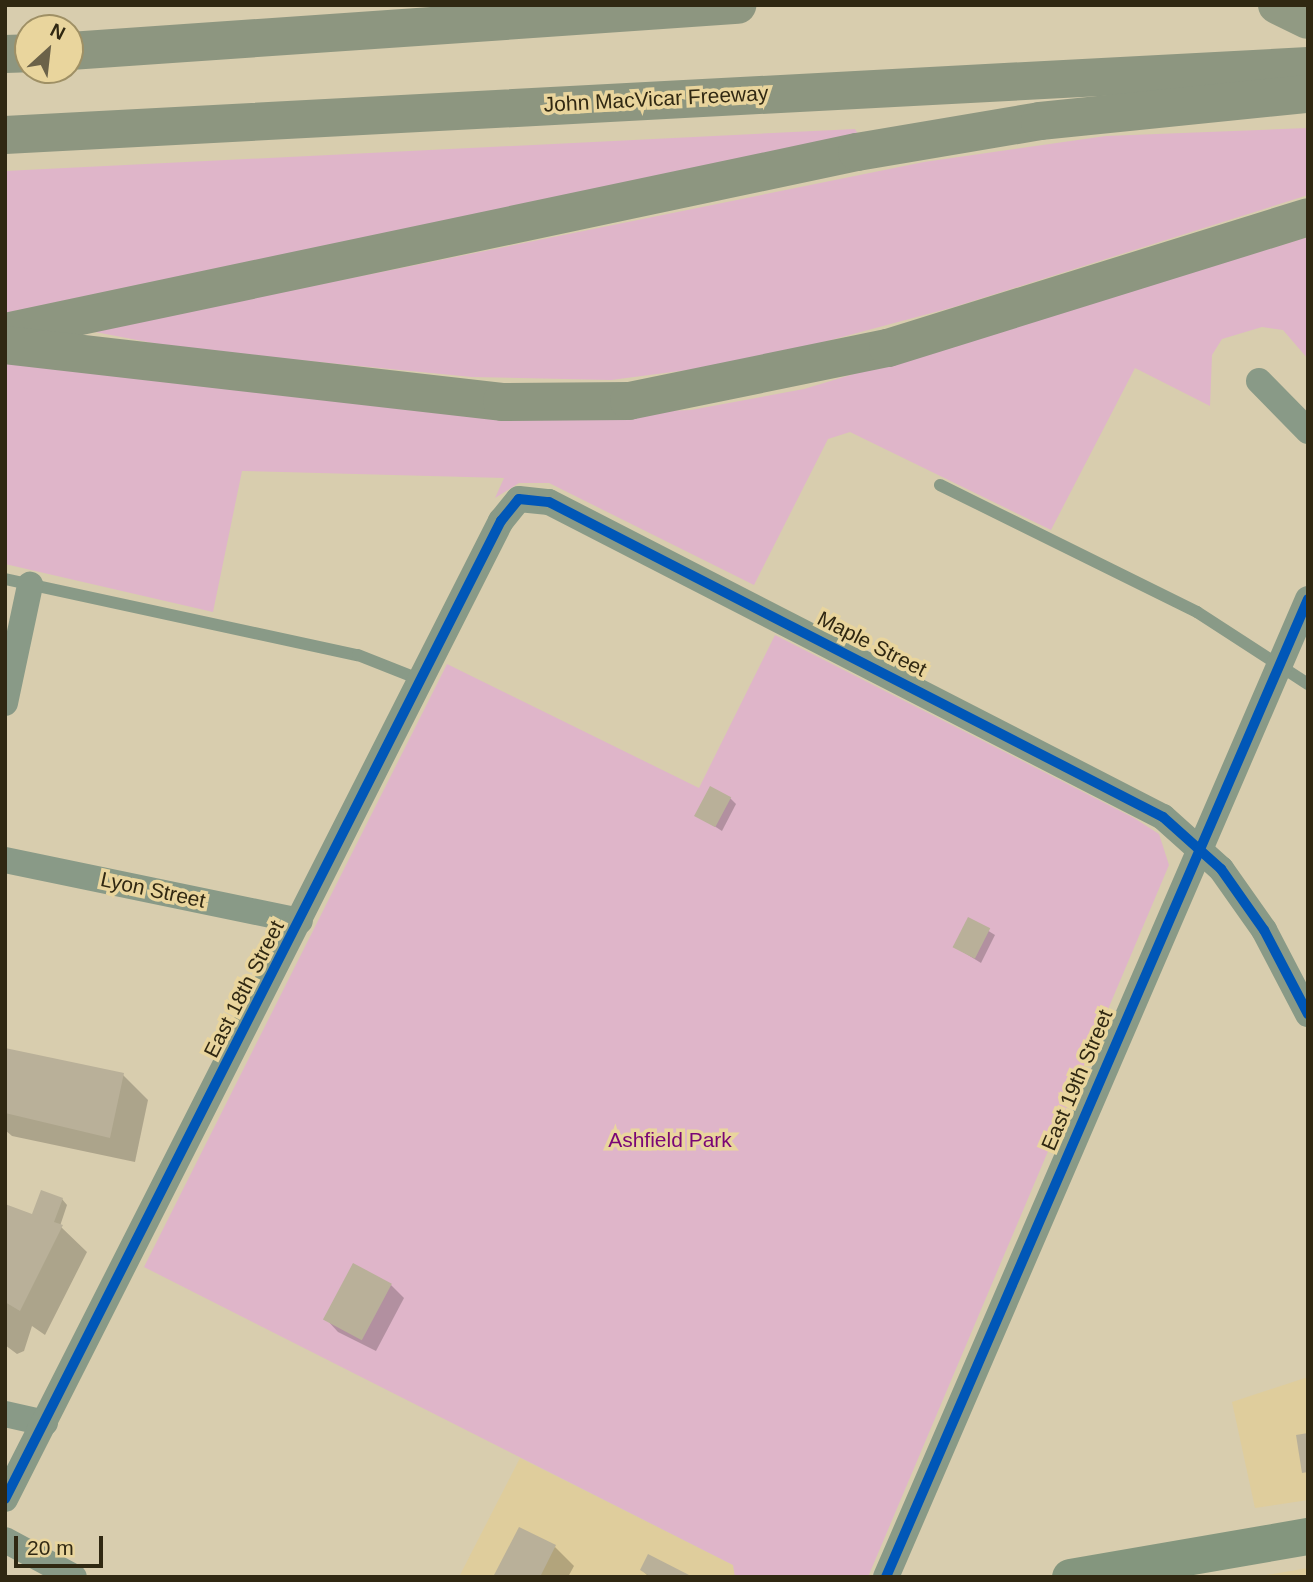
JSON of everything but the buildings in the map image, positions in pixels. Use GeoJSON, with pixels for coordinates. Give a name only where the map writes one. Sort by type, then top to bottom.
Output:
{"type":"FeatureCollection","features":[{"type":"Feature","properties":{"kind":"highway"},"geometry":{"type":"LineString","coordinates":[[84,50],[737,5]]}},
{"type":"Feature","properties":{"kind":"highway","name":"John MacVicar Freeway"},"geometry":{"type":"LineString","coordinates":[[5,135],[1111,73],[1308,66]]}},
{"type":"Feature","properties":{"kind":"highway"},"geometry":{"type":"LineString","coordinates":[[5,332],[857,152],[1040,121],[1176,110],[1308,94]]}},
{"type":"Feature","properties":{"kind":"highway"},"geometry":{"type":"LineString","coordinates":[[5,345],[502,402],[629,401],[888,348],[1308,217]]}},
{"type":"Feature","properties":{"kind":"main road"},"geometry":{"type":"LineString","coordinates":[[1278,5],[1308,20]]}},
{"type":"Feature","properties":{"kind":"main road"},"geometry":{"type":"LineString","coordinates":[[1070,1577],[1308,1536]]}},
{"type":"Feature","properties":{"kind":"street"},"geometry":{"type":"LineString","coordinates":[[1259,382],[1308,432]]}},
{"type":"Feature","properties":{"kind":"street","name":"East 18th Street"},"geometry":{"type":"LineString","coordinates":[[5,1499],[501,521],[519,499]]}},
{"type":"Feature","properties":{"kind":"street","name":"Maple Street"},"geometry":{"type":"LineString","coordinates":[[519,499],[549,502],[1136,799],[1199,845],[1264,930],[1308,1014]]}},
{"type":"Feature","properties":{"kind":"street"},"geometry":{"type":"LineString","coordinates":[[5,703],[18,582]]}},
{"type":"Feature","properties":{"kind":"street","name":"East 19th Street"},"geometry":{"type":"LineString","coordinates":[[886,1577],[1199,845],[1308,599]]}},
{"type":"Feature","properties":{"kind":"street","name":"Lyon Street"},"geometry":{"type":"LineString","coordinates":[[5,860],[300,921]]}},
{"type":"Feature","properties":{"kind":"street"},"geometry":{"type":"LineString","coordinates":[[5,1414],[45,1423]]}},
{"type":"Feature","properties":{"kind":"street"},"geometry":{"type":"LineString","coordinates":[[5,1540],[74,1577]]}},
{"type":"Feature","properties":{"kind":"lane"},"geometry":{"type":"LineString","coordinates":[[940,485],[1197,612],[1308,684]]}},
{"type":"Feature","properties":{"kind":"lane"},"geometry":{"type":"LineString","coordinates":[[18,582],[358,655],[421,681]]}},
{"type":"Feature","properties":{"kind":"shaded area"},"geometry":{"type":"Polygon","coordinates":[[[1308,1377],[1308,1500],[1255,1508],[1232,1402],[1308,1377]]]}},
{"type":"Feature","properties":{"kind":"shaded area"},"geometry":{"type":"Polygon","coordinates":[[[520,1458],[733,1565],[735,1577],[459,1577],[520,1458]]]}},
{"type":"Feature","properties":{"kind":"shaded area"},"geometry":{"type":"Polygon","coordinates":[[[1308,1568],[1308,1577],[1255,1577],[1308,1568]]]}},
{"type":"Feature","properties":{"kind":"green space"},"geometry":{"type":"Polygon","coordinates":[[[1308,128],[1308,195],[954,307],[749,362],[611,380],[472,377],[184,349],[90,331],[924,162],[1106,136],[1308,128]]]}},
{"type":"Feature","properties":{"kind":"green space"},"geometry":{"type":"Polygon","coordinates":[[[855,129],[858,134],[5,313],[5,171],[855,129]]]}},
{"type":"Feature","properties":{"kind":"green space"},"geometry":{"type":"Polygon","coordinates":[[[1308,237],[1308,359],[1283,330],[1262,327],[1222,339],[1212,355],[1210,406],[1135,368],[1051,530],[850,432],[828,439],[754,585],[549,483],[519,483],[495,498],[504,478],[242,471],[213,612],[5,564],[5,362],[483,418],[691,410],[804,389],[1308,237]]]}},
{"type":"Feature","properties":{"kind":"green space","name":"Ashfield Park"},"geometry":{"type":"Polygon","coordinates":[[[775,635],[1134,818],[1159,834],[1169,865],[868,1577],[735,1577],[733,1565],[144,1267],[447,664],[699,788],[775,635]]]}},
{"type":"Feature","properties":{"kind":"cycle path"},"geometry":{"type":"LineString","coordinates":[[5,1499],[501,521],[519,499],[549,502],[1163,817],[1221,869],[1264,930],[1308,1014]]}},
{"type":"Feature","properties":{"kind":"cycle path"},"geometry":{"type":"LineString","coordinates":[[886,1577],[1308,599]]}}]}
